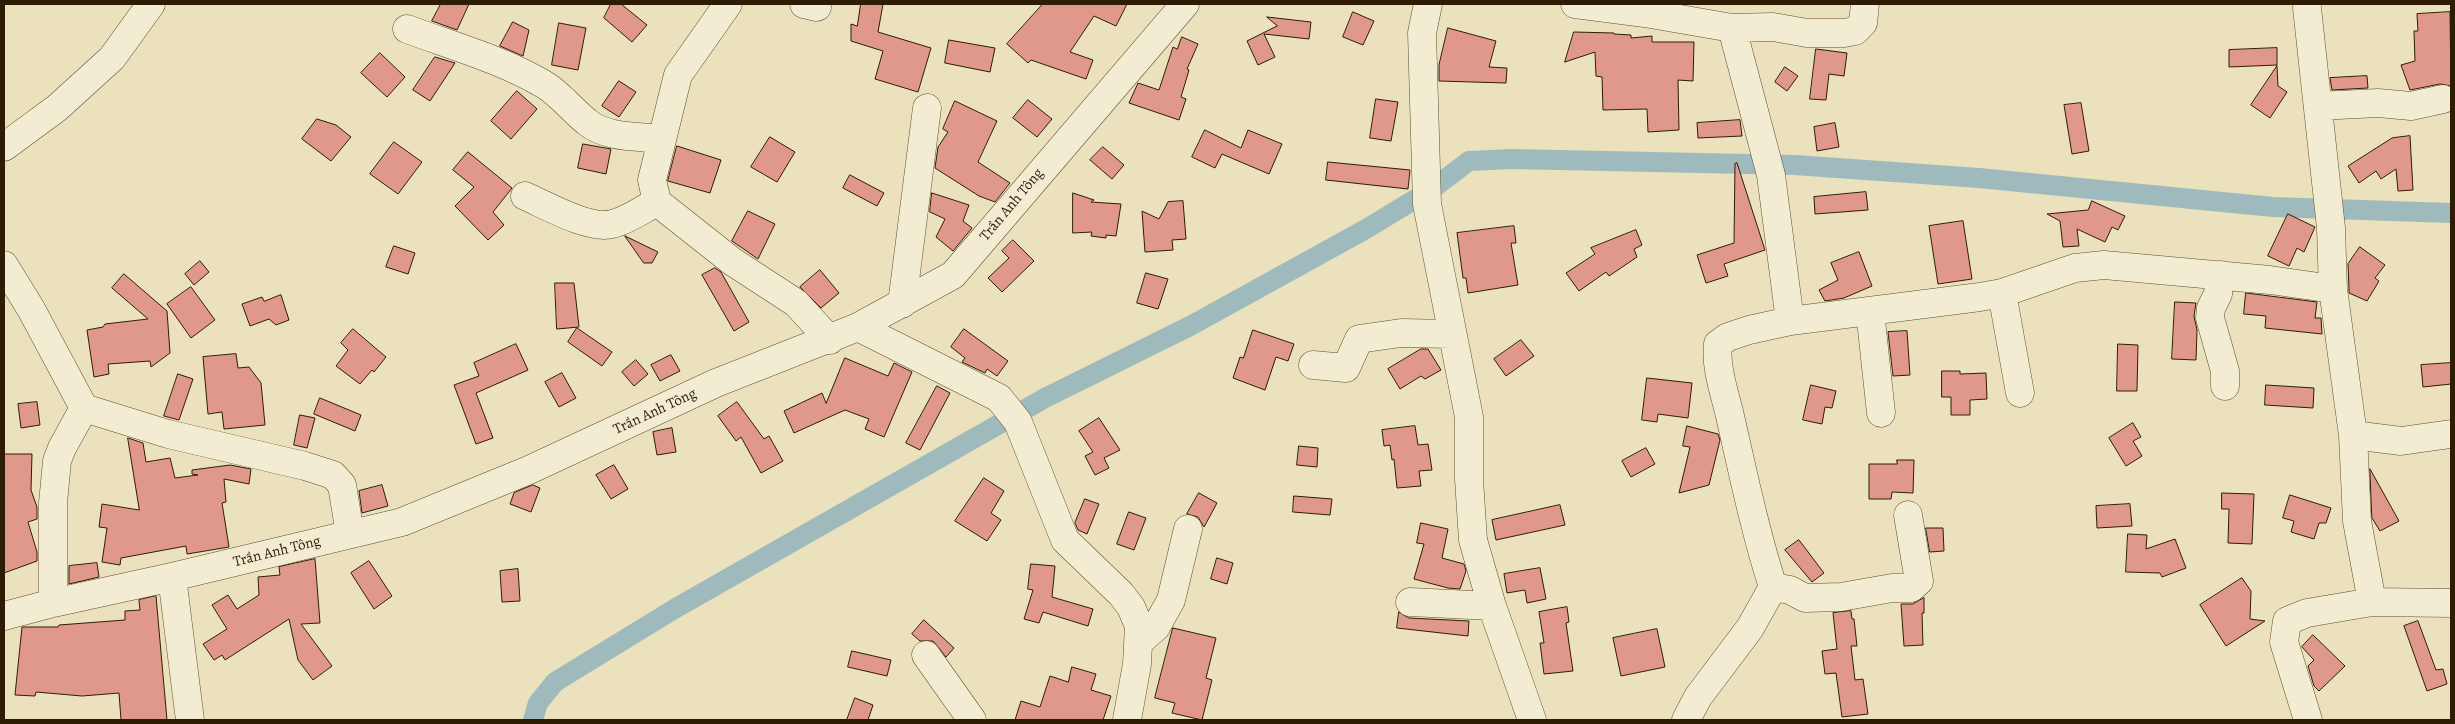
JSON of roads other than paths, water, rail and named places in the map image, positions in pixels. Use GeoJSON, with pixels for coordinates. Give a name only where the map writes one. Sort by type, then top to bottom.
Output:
{"type":"FeatureCollection","features":[{"type":"Feature","properties":{"kind":"street"},"geometry":{"type":"LineString","coordinates":[[4,147],[57,108],[112,58],[151,4]]}},
{"type":"Feature","properties":{"kind":"street"},"geometry":{"type":"LineString","coordinates":[[728,4],[678,75],[652,180],[657,202],[733,262],[796,302],[830,340]]}},
{"type":"Feature","properties":{"kind":"street","name":"Trần Anh Tông"},"geometry":{"type":"LineString","coordinates":[[4,616],[402,522],[529,470],[716,383],[830,340],[858,327],[953,275],[1185,4]]}},
{"type":"Feature","properties":{"kind":"street"},"geometry":{"type":"LineString","coordinates":[[1428,4],[1422,33],[1428,195],[1452,334],[1469,417],[1469,479],[1473,540],[1492,606],[1532,720]]}},
{"type":"Feature","properties":{"kind":"street"},"geometry":{"type":"LineString","coordinates":[[1575,4],[1645,13],[1732,28],[1773,27],[1808,33],[1855,31],[1863,23],[1865,4]]}},
{"type":"Feature","properties":{"kind":"street"},"geometry":{"type":"LineString","coordinates":[[2307,8],[2331,228],[2333,289],[2353,435],[2357,521],[2372,602]]}},
{"type":"Feature","properties":{"kind":"street"},"geometry":{"type":"LineString","coordinates":[[1732,28],[1768,163],[1790,321]]}},
{"type":"Feature","properties":{"kind":"street"},"geometry":{"type":"LineString","coordinates":[[407,29],[490,60],[545,85],[574,107],[588,123],[606,132],[661,139]]}},
{"type":"Feature","properties":{"kind":"street"},"geometry":{"type":"LineString","coordinates":[[2318,106],[2378,104],[2411,106],[2443,99]]}},
{"type":"Feature","properties":{"kind":"street"},"geometry":{"type":"LineString","coordinates":[[902,304],[927,108]]}},
{"type":"Feature","properties":{"kind":"street"},"geometry":{"type":"LineString","coordinates":[[525,196],[579,219],[603,225],[621,221],[657,202]]}},
{"type":"Feature","properties":{"kind":"street"},"geometry":{"type":"LineString","coordinates":[[4,265],[31,309],[84,408],[168,434],[305,466],[333,475],[342,485],[350,534]]}},
{"type":"Feature","properties":{"kind":"street"},"geometry":{"type":"LineString","coordinates":[[1686,720],[1698,697],[1750,628],[1773,587],[1761,551],[1717,352],[1718,344],[1728,337],[1749,330],[1790,321],[2002,293],[2075,268],[2104,265],[2220,274],[2333,289]]}},
{"type":"Feature","properties":{"kind":"street"},"geometry":{"type":"LineString","coordinates":[[2220,274],[2218,294],[2211,308],[2210,318],[2225,371],[2225,386]]}},
{"type":"Feature","properties":{"kind":"street"},"geometry":{"type":"LineString","coordinates":[[2002,293],[2020,393]]}},
{"type":"Feature","properties":{"kind":"street"},"geometry":{"type":"LineString","coordinates":[[1870,311],[1881,413]]}},
{"type":"Feature","properties":{"kind":"street"},"geometry":{"type":"LineString","coordinates":[[858,327],[999,398],[1014,417],[1065,540],[1121,594],[1131,607],[1139,626],[1139,642],[1127,720]]}},
{"type":"Feature","properties":{"kind":"street"},"geometry":{"type":"LineString","coordinates":[[1313,365],[1346,368],[1359,339],[1401,333],[1452,334]]}},
{"type":"Feature","properties":{"kind":"street"},"geometry":{"type":"LineString","coordinates":[[53,603],[53,503],[57,461],[84,408]]}},
{"type":"Feature","properties":{"kind":"street"},"geometry":{"type":"LineString","coordinates":[[2353,435],[2401,442],[2451,434]]}},
{"type":"Feature","properties":{"kind":"street"},"geometry":{"type":"LineString","coordinates":[[1773,587],[1790,590],[1805,598],[1841,597],[1892,588],[1911,588],[1919,581],[1908,515]]}},
{"type":"Feature","properties":{"kind":"street"},"geometry":{"type":"LineString","coordinates":[[1139,642],[1156,627],[1172,600],[1188,529]]}},
{"type":"Feature","properties":{"kind":"street"},"geometry":{"type":"LineString","coordinates":[[172,577],[190,720]]}},
{"type":"Feature","properties":{"kind":"street"},"geometry":{"type":"LineString","coordinates":[[1410,602],[1492,606]]}},
{"type":"Feature","properties":{"kind":"street"},"geometry":{"type":"LineString","coordinates":[[2308,720],[2284,642],[2288,620],[2307,613],[2372,602],[2451,603]]}},
{"type":"Feature","properties":{"kind":"street"},"geometry":{"type":"LineString","coordinates":[[926,655],[972,720]]}},
{"type":"Feature","properties":{"kind":"waterway"},"geometry":{"type":"LineString","coordinates":[[533,720],[538,703],[555,682],[676,608],[1045,398],[1192,325],[1366,229],[1432,189],[1469,161],[1511,159],[1795,165],[1979,178],[2273,207],[2451,213]]}}]}
